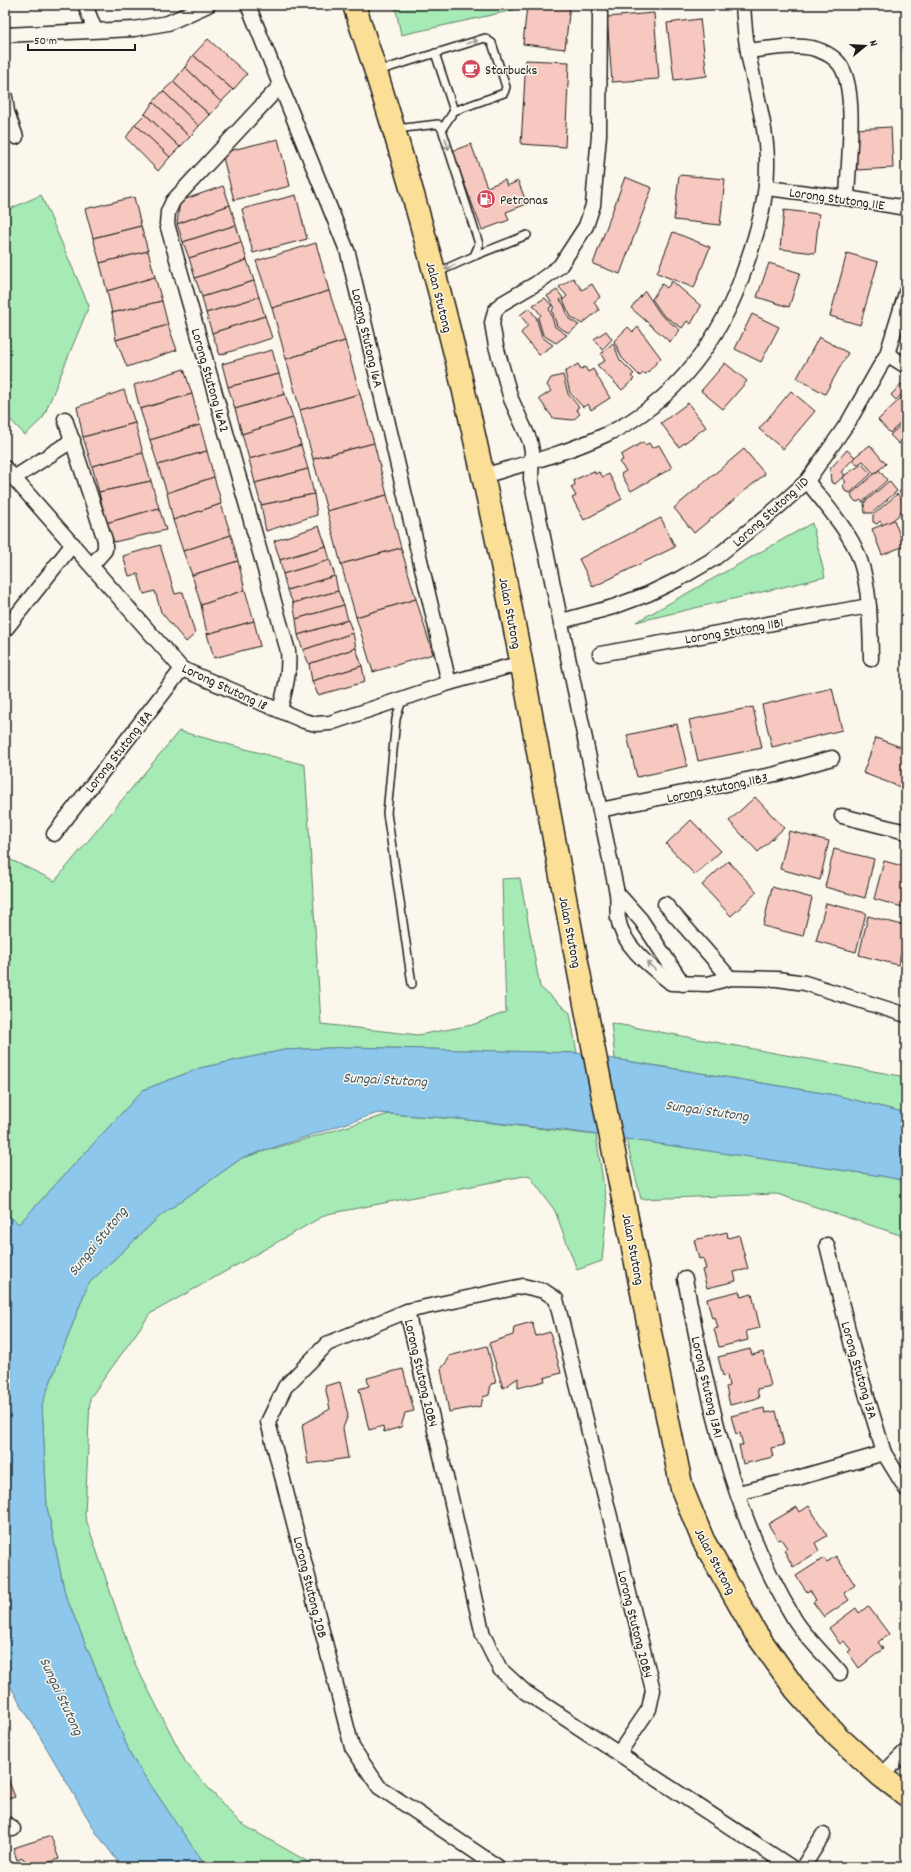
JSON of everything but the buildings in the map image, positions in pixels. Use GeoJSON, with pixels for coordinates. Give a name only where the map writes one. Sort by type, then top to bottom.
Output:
{"type":"FeatureCollection","features":[{"type":"Feature","properties":{"kind":"main road","name":"Jalan Stutong"},"geometry":{"type":"LineString","coordinates":[[354,5],[394,129],[435,273],[483,476],[521,663],[583,997],[682,1489],[702,1540],[755,1632],[796,1690],[837,1736],[881,1776],[906,1795]]}},
{"type":"Feature","properties":{"kind":"street"},"geometry":{"type":"LineString","coordinates":[[85,5],[95,30]]}},
{"type":"Feature","properties":{"kind":"street"},"geometry":{"type":"LineString","coordinates":[[5,35],[134,29],[168,23],[208,5]]}},
{"type":"Feature","properties":{"kind":"street","name":"Lorong Stutong 16A"},"geometry":{"type":"LineString","coordinates":[[248,5],[279,87],[348,253],[449,684]]}},
{"type":"Feature","properties":{"kind":"street"},"geometry":{"type":"LineString","coordinates":[[483,476],[570,450],[606,435],[667,395],[693,366],[714,336],[738,291],[755,238],[767,188],[767,158],[764,130],[748,51],[743,5]]}},
{"type":"Feature","properties":{"kind":"street"},"geometry":{"type":"LineString","coordinates":[[600,13],[599,134],[592,205],[586,226],[560,266],[536,283],[501,304],[495,311],[492,323],[496,346],[511,399],[530,441],[532,479],[618,893],[618,919],[629,942],[649,965],[671,984],[708,984],[730,978],[777,979],[805,983],[906,1015]]}},
{"type":"Feature","properties":{"kind":"street"},"geometry":{"type":"LineString","coordinates":[[748,51],[796,46],[812,48],[834,58],[842,67],[847,81],[850,99],[847,198]]}},
{"type":"Feature","properties":{"kind":"street","name":"Lorong Stutong 16A2"},"geometry":{"type":"LineString","coordinates":[[279,87],[173,201],[168,212],[167,224],[288,651],[290,666],[288,683],[280,710]]}},
{"type":"Feature","properties":{"kind":"street"},"geometry":{"type":"LineString","coordinates":[[5,97],[7,112],[16,137]]}},
{"type":"Feature","properties":{"kind":"street","name":"Lorong Stutong 11E"},"geometry":{"type":"LineString","coordinates":[[767,188],[847,198],[906,208]]}},
{"type":"Feature","properties":{"kind":"street","name":"Lorong Stutong 11D"},"geometry":{"type":"LineString","coordinates":[[562,621],[613,607],[648,594],[679,579],[715,558],[777,508],[807,481],[849,421],[887,354],[906,293]]}},
{"type":"Feature","properties":{"kind":"street"},"geometry":{"type":"LineString","coordinates":[[887,354],[906,366]]}},
{"type":"Feature","properties":{"kind":"street"},"geometry":{"type":"LineString","coordinates":[[65,419],[105,540],[105,550],[92,565]]}},
{"type":"Feature","properties":{"kind":"street"},"geometry":{"type":"LineString","coordinates":[[10,473],[72,440]]}},
{"type":"Feature","properties":{"kind":"street","name":"Lorong Stutong 18"},"geometry":{"type":"LineString","coordinates":[[10,473],[182,669],[304,721],[316,724],[330,723],[449,684],[521,663]]}},
{"type":"Feature","properties":{"kind":"street"},"geometry":{"type":"LineString","coordinates":[[807,481],[836,516],[850,538],[861,565],[869,606],[871,659]]}},
{"type":"Feature","properties":{"kind":"street"},"geometry":{"type":"LineString","coordinates":[[5,630],[73,544]]}},
{"type":"Feature","properties":{"kind":"street","name":"Lorong Stutong 11B1"},"geometry":{"type":"LineString","coordinates":[[600,654],[869,606]]}},
{"type":"Feature","properties":{"kind":"street","name":"Lorong Stutong 18A"},"geometry":{"type":"LineString","coordinates":[[54,834],[182,669]]}},
{"type":"Feature","properties":{"kind":"street","name":"Lorong Stutong 11B3"},"geometry":{"type":"LineString","coordinates":[[600,810],[776,774],[832,758]]}},
{"type":"Feature","properties":{"kind":"street"},"geometry":{"type":"LineString","coordinates":[[842,816],[906,832]]}},
{"type":"Feature","properties":{"kind":"street"},"geometry":{"type":"LineString","coordinates":[[618,893],[641,920],[683,984]]}},
{"type":"Feature","properties":{"kind":"street"},"geometry":{"type":"LineString","coordinates":[[665,904],[730,978]]}},
{"type":"Feature","properties":{"kind":"street","name":"Lorong Stutong 13A"},"geometry":{"type":"LineString","coordinates":[[827,1245],[853,1350],[884,1453],[906,1490]]}},
{"type":"Feature","properties":{"kind":"street","name":"Lorong Stutong 13A1"},"geometry":{"type":"LineString","coordinates":[[685,1279],[724,1455],[757,1547],[796,1622],[840,1673]]}},
{"type":"Feature","properties":{"kind":"street","name":"Lorong Stutong 20B4"},"geometry":{"type":"LineString","coordinates":[[619,1753],[649,1709],[653,1690],[556,1299],[544,1291],[523,1286],[407,1311],[483,1635],[500,1669],[525,1692],[791,1867]]}},
{"type":"Feature","properties":{"kind":"street","name":"Lorong Stutong 20B"},"geometry":{"type":"LineString","coordinates":[[407,1311],[326,1344],[285,1387],[268,1422],[352,1747],[379,1787],[498,1867]]}},
{"type":"Feature","properties":{"kind":"street"},"geometry":{"type":"LineString","coordinates":[[738,1493],[787,1481],[884,1453]]}},
{"type":"Feature","properties":{"kind":"street"},"geometry":{"type":"LineString","coordinates":[[881,1776],[906,1751]]}},
{"type":"Feature","properties":{"kind":"street"},"geometry":{"type":"LineString","coordinates":[[803,1867],[822,1835]]}},
{"type":"Feature","properties":{"kind":"lane"},"geometry":{"type":"LineString","coordinates":[[376,72],[485,38],[492,43],[506,88],[504,93],[454,111],[442,129]]}},
{"type":"Feature","properties":{"kind":"lane"},"geometry":{"type":"LineString","coordinates":[[435,53],[454,111]]}},
{"type":"Feature","properties":{"kind":"lane"},"geometry":{"type":"LineString","coordinates":[[394,129],[438,124],[442,129],[479,244],[474,256]]}},
{"type":"Feature","properties":{"kind":"lane"},"geometry":{"type":"LineString","coordinates":[[435,273],[527,235]]}},
{"type":"Feature","properties":{"kind":"lane"},"geometry":{"type":"LineString","coordinates":[[402,699],[396,719],[387,813],[412,984]]}},
{"type":"Feature","properties":{"kind":"green space"},"geometry":{"type":"Polygon","coordinates":[[[395,5],[515,5],[514,10],[401,35],[395,5]]]}},
{"type":"Feature","properties":{"kind":"green space"},"geometry":{"type":"Polygon","coordinates":[[[41,195],[89,306],[43,418],[25,435],[5,414],[5,211],[41,195]]]}},
{"type":"Feature","properties":{"kind":"green space"},"geometry":{"type":"Polygon","coordinates":[[[812,523],[825,577],[636,622],[812,523]]]}},
{"type":"Feature","properties":{"kind":"green space"},"geometry":{"type":"Polygon","coordinates":[[[179,731],[305,765],[321,1024],[418,1035],[472,1025],[506,1012],[502,879],[520,878],[540,987],[570,1013],[577,1053],[351,1047],[284,1050],[200,1068],[143,1090],[19,1224],[5,1213],[5,857],[55,881],[179,731]]]}},
{"type":"Feature","properties":{"kind":"green space"},"geometry":{"type":"Polygon","coordinates":[[[611,1023],[906,1077],[906,1113],[835,1095],[615,1059],[611,1023]]]}},
{"type":"Feature","properties":{"kind":"green space"},"geometry":{"type":"Polygon","coordinates":[[[389,1114],[459,1119],[596,1135],[607,1208],[602,1261],[577,1270],[555,1211],[529,1175],[327,1214],[150,1314],[90,1398],[85,1516],[133,1660],[186,1763],[240,1823],[317,1867],[206,1867],[131,1756],[65,1594],[47,1507],[42,1404],[88,1284],[160,1216],[242,1158],[389,1114]]]}},
{"type":"Feature","properties":{"kind":"green space"},"geometry":{"type":"Polygon","coordinates":[[[626,1139],[882,1176],[906,1181],[906,1237],[777,1194],[641,1199],[626,1139]]]}},
{"type":"Feature","properties":{"kind":"water","name":"Sungai Stutong"},"geometry":{"type":"Polygon","coordinates":[[[351,1047],[577,1053],[835,1095],[906,1113],[906,1181],[882,1176],[563,1130],[459,1119],[378,1113],[242,1158],[160,1216],[88,1284],[42,1404],[47,1507],[65,1594],[131,1756],[206,1867],[122,1867],[97,1834],[6,1679],[5,1213],[19,1224],[143,1090],[200,1068],[284,1050],[351,1047]]]}},
{"type":"Feature","properties":{"kind":"place","name":"Starbucks"},"geometry":{"type":"Point","coordinates":[471,69]}},
{"type":"Feature","properties":{"kind":"place","name":"Petronas"},"geometry":{"type":"Point","coordinates":[486,199]}}]}
